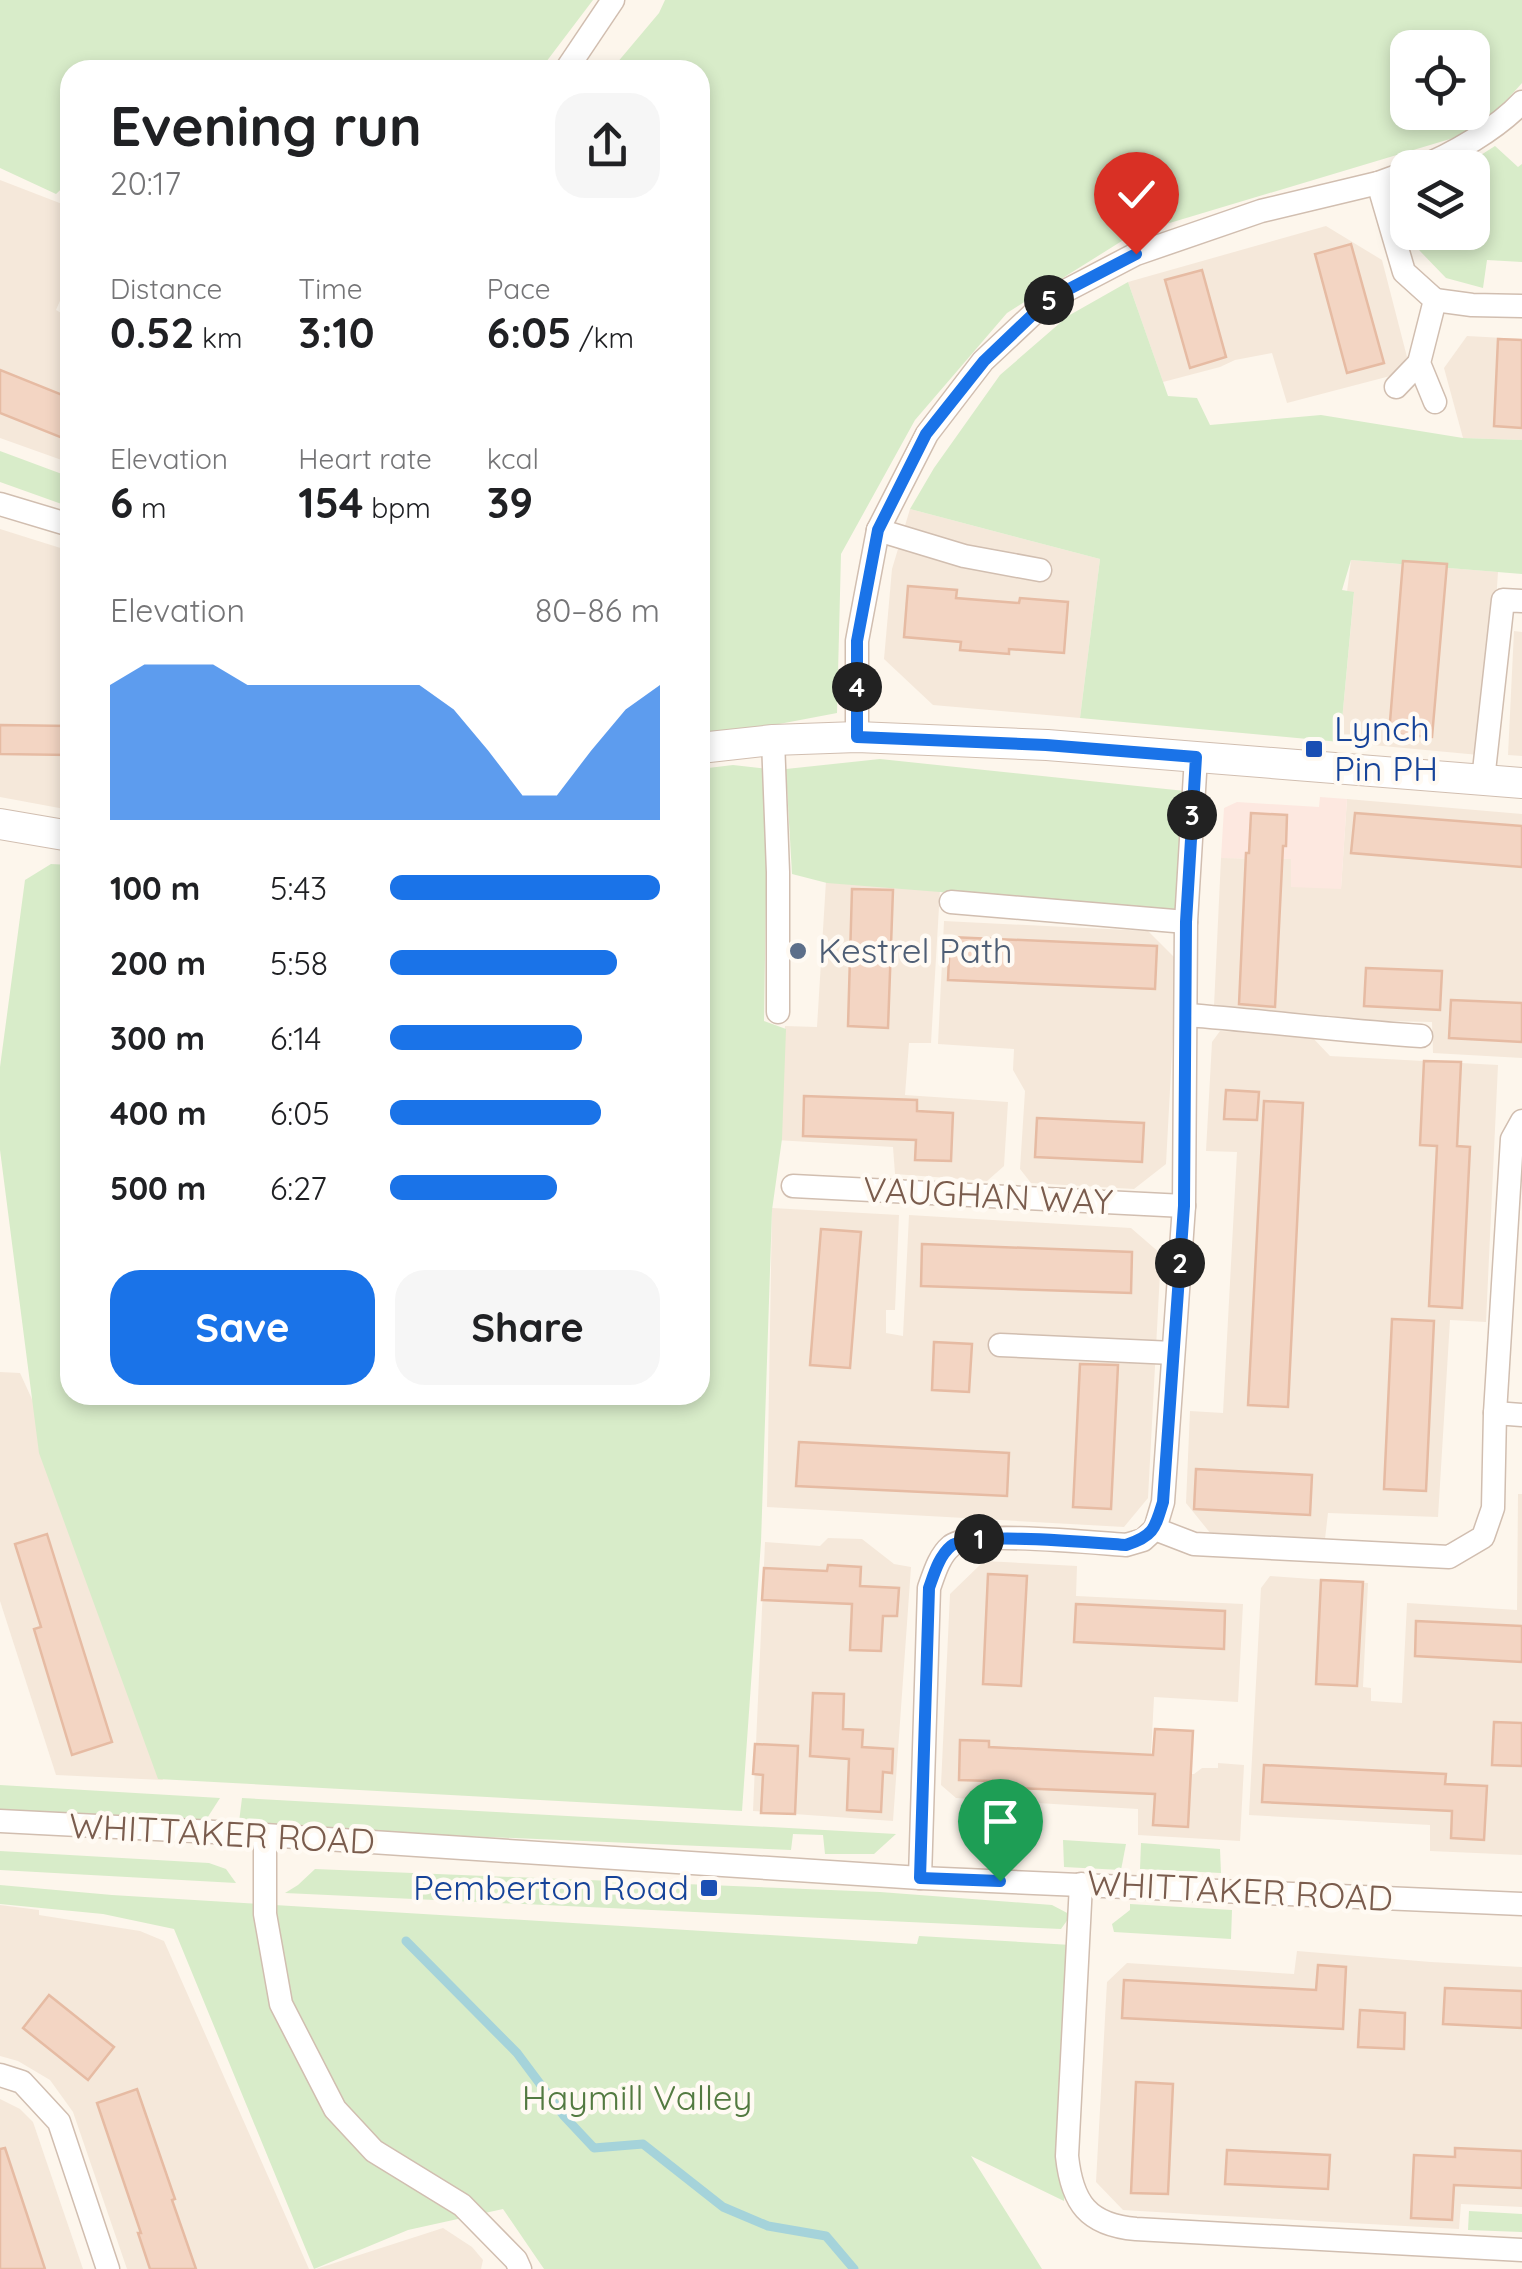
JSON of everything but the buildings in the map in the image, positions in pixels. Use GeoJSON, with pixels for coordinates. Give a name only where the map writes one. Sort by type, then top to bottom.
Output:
{"type":"FeatureCollection","features":[{"type":"Feature","properties":{"kind":"street"},"geometry":{"type":"LineString","coordinates":[[573,60],[614,0]]}},
{"type":"Feature","properties":{"kind":"street"},"geometry":{"type":"LineString","coordinates":[[1456,150],[1522,102]]}},
{"type":"Feature","properties":{"kind":"street"},"geometry":{"type":"LineString","coordinates":[[857,737],[857,641],[878,530],[926,434],[984,361],[1048,300],[1136,254],[1261,211],[1390,179]]}},
{"type":"Feature","properties":{"kind":"street"},"geometry":{"type":"LineString","coordinates":[[1378,183],[1404,272],[1435,300],[1522,306]]}},
{"type":"Feature","properties":{"kind":"street"},"geometry":{"type":"LineString","coordinates":[[1396,386],[1419,362],[1435,300]]}},
{"type":"Feature","properties":{"kind":"street"},"geometry":{"type":"LineString","coordinates":[[1419,362],[1435,402]]}},
{"type":"Feature","properties":{"kind":"street"},"geometry":{"type":"LineString","coordinates":[[0,504],[60,522]]}},
{"type":"Feature","properties":{"kind":"street"},"geometry":{"type":"LineString","coordinates":[[878,530],[964,556],[1040,570]]}},
{"type":"Feature","properties":{"kind":"street"},"geometry":{"type":"LineString","coordinates":[[1483,780],[1503,600],[1522,601]]}},
{"type":"Feature","properties":{"kind":"street"},"geometry":{"type":"LineString","coordinates":[[710,747],[857,737],[1046,745],[1522,782]]}},
{"type":"Feature","properties":{"kind":"street"},"geometry":{"type":"LineString","coordinates":[[773,740],[778,1012]]}},
{"type":"Feature","properties":{"kind":"street"},"geometry":{"type":"LineString","coordinates":[[920,1878],[929,1588],[936,1567],[952,1545],[964,1540],[1126,1545],[1143,1540],[1154,1529],[1163,1502],[1184,1206],[1186,922],[1196,757]]}},
{"type":"Feature","properties":{"kind":"street"},"geometry":{"type":"LineString","coordinates":[[1,828],[60,835]]}},
{"type":"Feature","properties":{"kind":"street"},"geometry":{"type":"LineString","coordinates":[[952,902],[1186,922]]}},
{"type":"Feature","properties":{"kind":"street"},"geometry":{"type":"LineString","coordinates":[[1187,1015],[1422,1036]]}},
{"type":"Feature","properties":{"kind":"street"},"geometry":{"type":"LineString","coordinates":[[1154,1529],[1194,1544],[1450,1556],[1483,1537],[1493,1508],[1512,1139],[1522,1121]]}},
{"type":"Feature","properties":{"kind":"street","name":"VAUGHAN WAY"},"geometry":{"type":"LineString","coordinates":[[793,1186],[1184,1206]]}},
{"type":"Feature","properties":{"kind":"street"},"geometry":{"type":"LineString","coordinates":[[1000,1345],[1173,1352]]}},
{"type":"Feature","properties":{"kind":"street"},"geometry":{"type":"LineString","coordinates":[[1496,1413],[1522,1415]]}},
{"type":"Feature","properties":{"kind":"street","name":"WHITTAKER ROAD"},"geometry":{"type":"LineString","coordinates":[[0,1821],[920,1878],[1522,1904]]}},
{"type":"Feature","properties":{"kind":"street"},"geometry":{"type":"LineString","coordinates":[[265,1836],[265,1914],[281,2004],[335,2109],[374,2151],[462,2206],[514,2266]]}},
{"type":"Feature","properties":{"kind":"street"},"geometry":{"type":"LineString","coordinates":[[1082,1884],[1067,2156],[1070,2180],[1083,2208],[1104,2222],[1136,2230],[1491,2258],[1522,2250]]}},
{"type":"Feature","properties":{"kind":"street"},"geometry":{"type":"LineString","coordinates":[[0,2074],[22,2082],[59,2122],[108,2269]]}},
{"type":"Feature","properties":{"kind":"shaded area"},"geometry":{"type":"Polygon","coordinates":[[[0,180],[60,203],[60,301],[56,310],[60,312],[60,459],[0,438],[0,180]]]}},
{"type":"Feature","properties":{"kind":"shaded area"},"geometry":{"type":"Polygon","coordinates":[[[1326,226],[1382,260],[1407,357],[1394,375],[1287,403],[1272,353],[1163,382],[1128,282],[1326,226]]]}},
{"type":"Feature","properties":{"kind":"shaded area"},"geometry":{"type":"Polygon","coordinates":[[[1467,336],[1522,339],[1522,440],[1463,438],[1444,368],[1467,336]]]}},
{"type":"Feature","properties":{"kind":"shaded area"},"geometry":{"type":"Polygon","coordinates":[[[910,509],[1100,559],[1080,718],[933,705],[884,659],[892,569],[910,509]]]}},
{"type":"Feature","properties":{"kind":"shaded area"},"geometry":{"type":"Polygon","coordinates":[[[0,529],[60,548],[60,808],[0,797],[0,529]]]}},
{"type":"Feature","properties":{"kind":"shaded area"},"geometry":{"type":"Polygon","coordinates":[[[1351,560],[1498,572],[1486,748],[1479,755],[1340,742],[1354,593],[1347,592],[1351,560]]]}},
{"type":"Feature","properties":{"kind":"shaded area"},"geometry":{"type":"Polygon","coordinates":[[[1514,631],[1522,632],[1522,756],[1508,755],[1514,631]]]}},
{"type":"Feature","properties":{"kind":"shaded area"},"geometry":{"type":"Polygon","coordinates":[[[1320,797],[1347,799],[1341,889],[1291,887],[1291,859],[1221,858],[1224,808],[1237,802],[1319,807],[1320,797]]]}},
{"type":"Feature","properties":{"kind":"shaded area"},"geometry":{"type":"Polygon","coordinates":[[[1347,799],[1522,814],[1522,1058],[1433,1053],[1432,1022],[1336,1020],[1214,1006],[1221,858],[1291,859],[1341,889],[1347,799]]]}},
{"type":"Feature","properties":{"kind":"shaded area"},"geometry":{"type":"Polygon","coordinates":[[[826,881],[940,890],[931,1043],[909,1043],[905,1095],[1008,1102],[1004,1166],[987,1181],[895,1174],[893,1147],[776,1140],[785,1026],[817,1027],[826,881]]]}},
{"type":"Feature","properties":{"kind":"shaded area"},"geometry":{"type":"Polygon","coordinates":[[[944,921],[1148,931],[1177,960],[1166,1164],[1134,1189],[1031,1183],[1020,1169],[1025,1091],[1013,1070],[1014,1049],[938,1044],[944,921]]]}},
{"type":"Feature","properties":{"kind":"shaded area"},"geometry":{"type":"Polygon","coordinates":[[[1220,1031],[1311,1036],[1330,1056],[1498,1065],[1486,1322],[1450,1320],[1438,1517],[1328,1513],[1325,1539],[1211,1534],[1186,1503],[1190,1411],[1223,1413],[1237,1152],[1206,1151],[1212,1042],[1220,1031]]]}},
{"type":"Feature","properties":{"kind":"shaded area"},"geometry":{"type":"Polygon","coordinates":[[[772,1208],[899,1215],[895,1310],[886,1310],[886,1333],[903,1336],[909,1215],[1131,1228],[1161,1254],[1148,1498],[1124,1527],[767,1507],[772,1208]]]}},
{"type":"Feature","properties":{"kind":"shaded area"},"geometry":{"type":"Polygon","coordinates":[[[0,1372],[20,1373],[80,1504],[163,1780],[56,1775],[0,1601],[0,1372]]]}},
{"type":"Feature","properties":{"kind":"shaded area"},"geometry":{"type":"Polygon","coordinates":[[[1518,1494],[1522,1494],[1522,1855],[1430,1851],[1430,1825],[1249,1815],[1261,1588],[1270,1576],[1368,1583],[1363,1687],[1371,1688],[1371,1701],[1402,1703],[1407,1603],[1517,1610],[1518,1494]]]}},
{"type":"Feature","properties":{"kind":"shaded area"},"geometry":{"type":"Polygon","coordinates":[[[828,1538],[862,1539],[894,1564],[911,1567],[893,1821],[753,1811],[765,1542],[820,1546],[828,1538]]]}},
{"type":"Feature","properties":{"kind":"shaded area"},"geometry":{"type":"Polygon","coordinates":[[[984,1561],[1077,1566],[1076,1596],[1243,1604],[1238,1702],[1154,1697],[1150,1775],[1194,1774],[1202,1768],[1218,1768],[1218,1763],[1244,1765],[1240,1841],[1138,1835],[1138,1809],[956,1798],[941,1785],[950,1594],[984,1561]]]}},
{"type":"Feature","properties":{"kind":"shaded area"},"geometry":{"type":"Polygon","coordinates":[[[0,1905],[140,1931],[164,1941],[309,2269],[127,2269],[73,2112],[50,2080],[18,2061],[0,2056],[0,1905]]]}},
{"type":"Feature","properties":{"kind":"shaded area"},"geometry":{"type":"Polygon","coordinates":[[[1297,1951],[1522,1967],[1522,2207],[1461,2204],[1459,2229],[1207,2215],[1123,2210],[1096,2182],[1107,1982],[1127,1963],[1294,1974],[1297,1951]]]}},
{"type":"Feature","properties":{"kind":"shaded area"},"geometry":{"type":"Polygon","coordinates":[[[0,2099],[20,2109],[33,2122],[83,2269],[0,2269],[0,2099]]]}},
{"type":"Feature","properties":{"kind":"shaded area"},"geometry":{"type":"Polygon","coordinates":[[[443,2228],[472,2247],[483,2260],[481,2269],[316,2269],[443,2228]]]}},
{"type":"Feature","properties":{"kind":"green space"},"geometry":{"type":"Polygon","coordinates":[[[0,0],[593,0],[548,60],[60,60],[60,190],[56,194],[0,168],[0,0]]]}},
{"type":"Feature","properties":{"kind":"green space"},"geometry":{"type":"Polygon","coordinates":[[[665,0],[1522,0],[1522,83],[1490,119],[1490,30],[1390,30],[1390,130],[1480,130],[1413,150],[1390,150],[1390,157],[1133,234],[1007,313],[915,420],[841,554],[837,713],[710,737],[710,60],[619,60],[659,13],[665,0]]]}},
{"type":"Feature","properties":{"kind":"green space"},"geometry":{"type":"Polygon","coordinates":[[[1495,146],[1518,167],[1522,164],[1522,262],[1487,260],[1483,288],[1446,278],[1419,250],[1490,250],[1489,150],[1495,146]]]}},
{"type":"Feature","properties":{"kind":"green space"},"geometry":{"type":"Polygon","coordinates":[[[1128,282],[1168,396],[1197,398],[1210,425],[1321,415],[1463,438],[1522,440],[1522,574],[1351,560],[1342,590],[1354,592],[1340,742],[1080,718],[1100,559],[910,509],[1000,375],[1068,316],[1128,282]]]}},
{"type":"Feature","properties":{"kind":"green space"},"geometry":{"type":"Polygon","coordinates":[[[0,451],[60,473],[60,503],[0,482],[0,451]]]}},
{"type":"Feature","properties":{"kind":"green space"},"geometry":{"type":"Polygon","coordinates":[[[880,759],[1185,791],[1179,911],[827,883],[792,874],[786,769],[880,759]]]}},
{"type":"Feature","properties":{"kind":"green space"},"geometry":{"type":"Polygon","coordinates":[[[733,765],[768,769],[764,1021],[786,1029],[782,1139],[772,1210],[761,1542],[742,1811],[158,1779],[39,1453],[0,1150],[0,1067],[25,880],[51,864],[60,864],[60,1405],[710,1405],[710,768],[733,765]]]}},
{"type":"Feature","properties":{"kind":"green space"},"geometry":{"type":"Polygon","coordinates":[[[0,1785],[220,1798],[204,1823],[0,1809],[0,1785]]]}},
{"type":"Feature","properties":{"kind":"green space"},"geometry":{"type":"Polygon","coordinates":[[[242,1798],[896,1834],[874,1854],[825,1854],[823,1835],[793,1834],[791,1850],[442,1835],[239,1822],[242,1798]]]}},
{"type":"Feature","properties":{"kind":"green space"},"geometry":{"type":"Polygon","coordinates":[[[1063,1840],[1126,1844],[1121,1870],[1064,1867],[1063,1840]]]}},
{"type":"Feature","properties":{"kind":"green space"},"geometry":{"type":"Polygon","coordinates":[[[1141,1843],[1220,1849],[1221,1873],[1140,1869],[1141,1843]]]}},
{"type":"Feature","properties":{"kind":"green space"},"geometry":{"type":"Polygon","coordinates":[[[0,1851],[209,1863],[226,1869],[236,1883],[0,1870],[0,1851]]]}},
{"type":"Feature","properties":{"kind":"green space"},"geometry":{"type":"Polygon","coordinates":[[[315,1869],[880,1892],[1052,1905],[1071,1915],[1061,1929],[285,1893],[315,1869]]]}},
{"type":"Feature","properties":{"kind":"green space","name":"Haymill Valley"},"geometry":{"type":"Polygon","coordinates":[[[0,1885],[917,1944],[919,1936],[1071,1945],[1064,2201],[971,2156],[1042,2269],[544,2269],[503,2209],[408,2230],[314,2269],[174,1929],[103,1914],[0,1904],[0,1885]]]}},
{"type":"Feature","properties":{"kind":"green space"},"geometry":{"type":"Polygon","coordinates":[[[1130,1904],[1232,1910],[1231,1939],[1114,1932],[1112,1924],[1130,1910],[1130,1904]]]}},
{"type":"Feature","properties":{"kind":"green space"},"geometry":{"type":"Polygon","coordinates":[[[1469,2211],[1522,2214],[1522,2232],[1468,2230],[1469,2211]]]}},
{"type":"Feature","properties":{"kind":"waterway"},"geometry":{"type":"LineString","coordinates":[[406,1941],[517,2053],[564,2116],[594,2148],[643,2144],[723,2207],[768,2226],[826,2236],[854,2269]]}},
{"type":"Feature","properties":{"kind":"place","name":"Lynch Pin PH"},"geometry":{"type":"Point","coordinates":[1314,749]}},
{"type":"Feature","properties":{"kind":"place","name":"Kestrel Path"},"geometry":{"type":"Point","coordinates":[798,951]}},
{"type":"Feature","properties":{"kind":"place","name":"Pemberton Road"},"geometry":{"type":"Point","coordinates":[709,1888]}},
{"type":"Feature","properties":{"kind":"route"},"geometry":{"type":"LineString","coordinates":[[1000,1881],[920,1878],[929,1588],[936,1567],[952,1545],[964,1540],[1126,1545],[1143,1540],[1154,1529],[1163,1502],[1184,1206],[1186,922],[1196,757],[1046,745],[857,737],[857,641],[878,530],[926,434],[984,361],[1048,300],[1136,254]]}}]}
